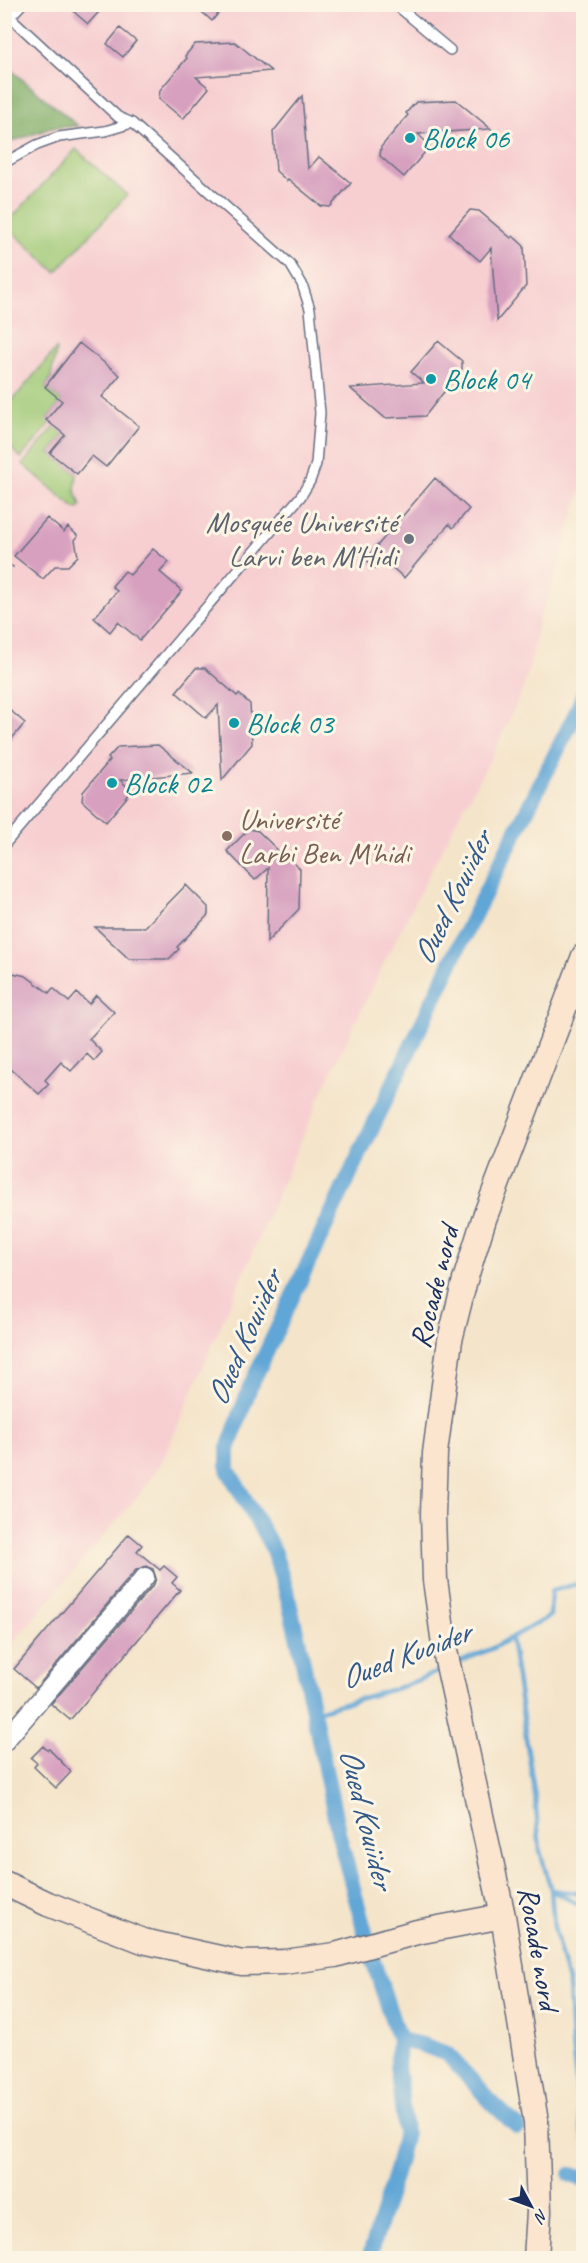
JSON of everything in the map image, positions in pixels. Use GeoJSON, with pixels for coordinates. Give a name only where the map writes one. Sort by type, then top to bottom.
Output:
{"type":"FeatureCollection","features":[{"type":"Feature","properties":{"kind":"main road","name":"Rocade nord"},"geometry":{"type":"LineString","coordinates":[[536,2259],[539,2212],[536,2122],[502,1916],[445,1651],[435,1580],[433,1514],[435,1453],[450,1340],[465,1280],[484,1219],[584,956]]}},
{"type":"Feature","properties":{"kind":"main road"},"geometry":{"type":"LineString","coordinates":[[4,1882],[94,1924],[143,1941],[242,1963],[284,1962],[335,1955],[417,1932],[502,1916]]}},
{"type":"Feature","properties":{"kind":"street"},"geometry":{"type":"LineString","coordinates":[[4,1742],[145,1577]]}},
{"type":"Feature","properties":{"kind":"lane"},"geometry":{"type":"LineString","coordinates":[[4,845],[301,496],[316,464],[320,413],[307,297],[297,274],[281,255],[132,123],[118,117],[8,20],[22,4]]}},
{"type":"Feature","properties":{"kind":"lane"},"geometry":{"type":"LineString","coordinates":[[395,4],[450,50]]}},
{"type":"Feature","properties":{"kind":"lane"},"geometry":{"type":"LineString","coordinates":[[4,163],[37,145],[58,137],[105,131],[132,123]]}},
{"type":"Feature","properties":{"kind":"path"},"geometry":{"type":"LineString","coordinates":[[4,576],[14,565]]}},
{"type":"Feature","properties":{"kind":"shaded area","name":"Université Larbi Ben M'hidi"},"geometry":{"type":"Polygon","coordinates":[[[5,5],[583,5],[583,484],[554,580],[538,623],[530,666],[522,691],[495,751],[455,823],[387,957],[321,1094],[162,1462],[143,1490],[5,1652],[5,5]]]}},
{"type":"Feature","properties":{"kind":"green space"},"geometry":{"type":"Polygon","coordinates":[[[10,69],[78,126],[51,128],[5,144],[5,75],[10,69]]]}},
{"type":"Feature","properties":{"kind":"green space"},"geometry":{"type":"Polygon","coordinates":[[[76,149],[127,195],[56,272],[5,225],[76,149]]]}},
{"type":"Feature","properties":{"kind":"green space"},"geometry":{"type":"Polygon","coordinates":[[[57,348],[50,380],[45,387],[62,401],[47,419],[51,423],[21,458],[5,442],[5,409],[57,348]]]}},
{"type":"Feature","properties":{"kind":"green space"},"geometry":{"type":"Polygon","coordinates":[[[55,426],[65,435],[50,453],[77,474],[75,490],[81,506],[79,509],[74,508],[23,464],[55,426]]]}},
{"type":"Feature","properties":{"kind":"building"},"geometry":{"type":"Polygon","coordinates":[[[80,4],[106,4],[88,24],[74,12],[80,4]]]}},
{"type":"Feature","properties":{"kind":"building"},"geometry":{"type":"Polygon","coordinates":[[[193,4],[226,4],[212,21],[193,4]]]}},
{"type":"Feature","properties":{"kind":"building"},"geometry":{"type":"Polygon","coordinates":[[[120,28],[136,41],[123,57],[107,44],[120,28]]]}},
{"type":"Feature","properties":{"kind":"building"},"geometry":{"type":"Polygon","coordinates":[[[235,42],[271,71],[196,77],[209,88],[183,119],[159,99],[160,90],[187,58],[185,56],[195,44],[235,42]]]}},
{"type":"Feature","properties":{"kind":"building"},"geometry":{"type":"Polygon","coordinates":[[[302,96],[308,169],[319,157],[351,183],[330,207],[321,206],[276,171],[273,132],[302,96]]]}},
{"type":"Feature","properties":{"kind":"building","name":"Block 06"},"geometry":{"type":"Polygon","coordinates":[[[456,100],[491,129],[418,134],[430,146],[404,177],[380,156],[381,147],[416,102],[456,100]]]}},
{"type":"Feature","properties":{"kind":"building"},"geometry":{"type":"Polygon","coordinates":[[[470,210],[479,211],[524,246],[526,286],[497,321],[491,248],[480,261],[449,234],[470,210]]]}},
{"type":"Feature","properties":{"kind":"building","name":"Block 04"},"geometry":{"type":"Polygon","coordinates":[[[438,341],[462,361],[462,369],[425,416],[385,418],[350,388],[424,383],[411,372],[438,341]]]}},
{"type":"Feature","properties":{"kind":"building"},"geometry":{"type":"Polygon","coordinates":[[[79,343],[120,375],[102,397],[139,426],[106,467],[92,456],[77,474],[50,453],[65,435],[46,420],[62,401],[45,387],[79,343]]]}},
{"type":"Feature","properties":{"kind":"building","name":"Mosquée Université Larvi ben M'Hidi"},"geometry":{"type":"Polygon","coordinates":[[[435,478],[469,509],[453,528],[449,524],[404,578],[384,560],[376,569],[366,559],[435,478]]]}},
{"type":"Feature","properties":{"kind":"building"},"geometry":{"type":"Polygon","coordinates":[[[47,518],[64,532],[68,527],[78,536],[75,540],[78,556],[68,566],[55,566],[43,579],[14,556],[47,518]]]}},
{"type":"Feature","properties":{"kind":"building"},"geometry":{"type":"Polygon","coordinates":[[[153,549],[169,562],[160,572],[182,591],[140,640],[118,622],[110,632],[94,618],[117,591],[112,586],[125,571],[130,575],[153,549]]]}},
{"type":"Feature","properties":{"kind":"building","name":"Block 03"},"geometry":{"type":"Polygon","coordinates":[[[196,668],[205,668],[237,696],[239,694],[250,704],[252,744],[222,780],[218,705],[206,718],[176,692],[196,668]]]}},
{"type":"Feature","properties":{"kind":"building"},"geometry":{"type":"Polygon","coordinates":[[[4,705],[25,723],[4,748],[4,705]]]}},
{"type":"Feature","properties":{"kind":"building","name":"Block 02"},"geometry":{"type":"Polygon","coordinates":[[[158,745],[193,773],[120,780],[132,791],[106,822],[82,801],[83,792],[118,747],[158,745]]]}},
{"type":"Feature","properties":{"kind":"building"},"geometry":{"type":"Polygon","coordinates":[[[249,829],[258,831],[300,869],[299,909],[267,942],[268,868],[255,880],[227,851],[249,829]]]}},
{"type":"Feature","properties":{"kind":"building"},"geometry":{"type":"Polygon","coordinates":[[[186,885],[208,907],[208,915],[177,947],[179,949],[169,959],[129,959],[95,927],[145,927],[186,885]]]}},
{"type":"Feature","properties":{"kind":"building"},"geometry":{"type":"Polygon","coordinates":[[[4,971],[26,976],[49,993],[53,988],[69,1002],[77,993],[89,1004],[96,995],[114,1012],[89,1039],[102,1052],[94,1061],[87,1054],[71,1071],[61,1062],[45,1080],[49,1084],[39,1094],[4,1063],[4,971]]]}},
{"type":"Feature","properties":{"kind":"building"},"geometry":{"type":"Polygon","coordinates":[[[129,1534],[142,1545],[137,1551],[160,1570],[164,1566],[177,1577],[172,1583],[180,1590],[70,1720],[51,1704],[154,1584],[156,1578],[153,1569],[146,1566],[136,1570],[36,1688],[14,1669],[129,1534]]]}},
{"type":"Feature","properties":{"kind":"building"},"geometry":{"type":"Polygon","coordinates":[[[43,1746],[49,1749],[71,1772],[56,1788],[34,1767],[37,1763],[31,1758],[43,1746]]]}},
{"type":"Feature","properties":{"kind":"waterway","name":"Oued Kouiider"},"geometry":{"type":"LineString","coordinates":[[369,2258],[397,2167],[405,2132],[397,2065],[399,2040],[370,1951],[339,1836],[285,1586],[272,1547],[228,1470],[228,1449],[250,1387],[342,1191],[469,925],[584,693]]}},
{"type":"Feature","properties":{"kind":"waterway","name":"Oued Kuoider"},"geometry":{"type":"LineString","coordinates":[[455,1664],[491,1649],[550,1616],[551,1591],[577,1584],[584,1587]]}},
{"type":"Feature","properties":{"kind":"waterway","name":"Oued Kuoider"},"geometry":{"type":"LineString","coordinates":[[511,1638],[535,1798],[540,1851],[551,1890],[584,1894]]}},
{"type":"Feature","properties":{"kind":"waterway","name":"Oued Kuoider"},"geometry":{"type":"LineString","coordinates":[[313,1712],[404,1686],[442,1670]]}},
{"type":"Feature","properties":{"kind":"waterway","name":"Oued Kuoider"},"geometry":{"type":"LineString","coordinates":[[551,1890],[554,1927],[569,1986],[572,2043],[584,2139]]}},
{"type":"Feature","properties":{"kind":"waterway","name":"Oued Kuoider"},"geometry":{"type":"LineString","coordinates":[[554,1892],[584,1907]]}},
{"type":"Feature","properties":{"kind":"waterway","name":"Oued Kouiider"},"geometry":{"type":"LineString","coordinates":[[399,2040],[423,2045],[447,2054],[494,2105],[518,2127]]}},
{"type":"Feature","properties":{"kind":"waterway","name":"Oued Kouiider"},"geometry":{"type":"LineString","coordinates":[[571,2175],[584,2179]]}},
{"type":"Feature","properties":{"kind":"place","name":"Block 06"},"geometry":{"type":"Point","coordinates":[410,138]}},
{"type":"Feature","properties":{"kind":"place","name":"Block 04"},"geometry":{"type":"Point","coordinates":[431,379]}},
{"type":"Feature","properties":{"kind":"place","name":"Mosquée Université Larvi ben M'Hidi"},"geometry":{"type":"Point","coordinates":[409,539]}},
{"type":"Feature","properties":{"kind":"place","name":"Block 03"},"geometry":{"type":"Point","coordinates":[234,723]}},
{"type":"Feature","properties":{"kind":"place","name":"Block 02"},"geometry":{"type":"Point","coordinates":[112,783]}},
{"type":"Feature","properties":{"kind":"place","name":"Université Larbi Ben M'hidi"},"geometry":{"type":"Point","coordinates":[227,836]}}]}
